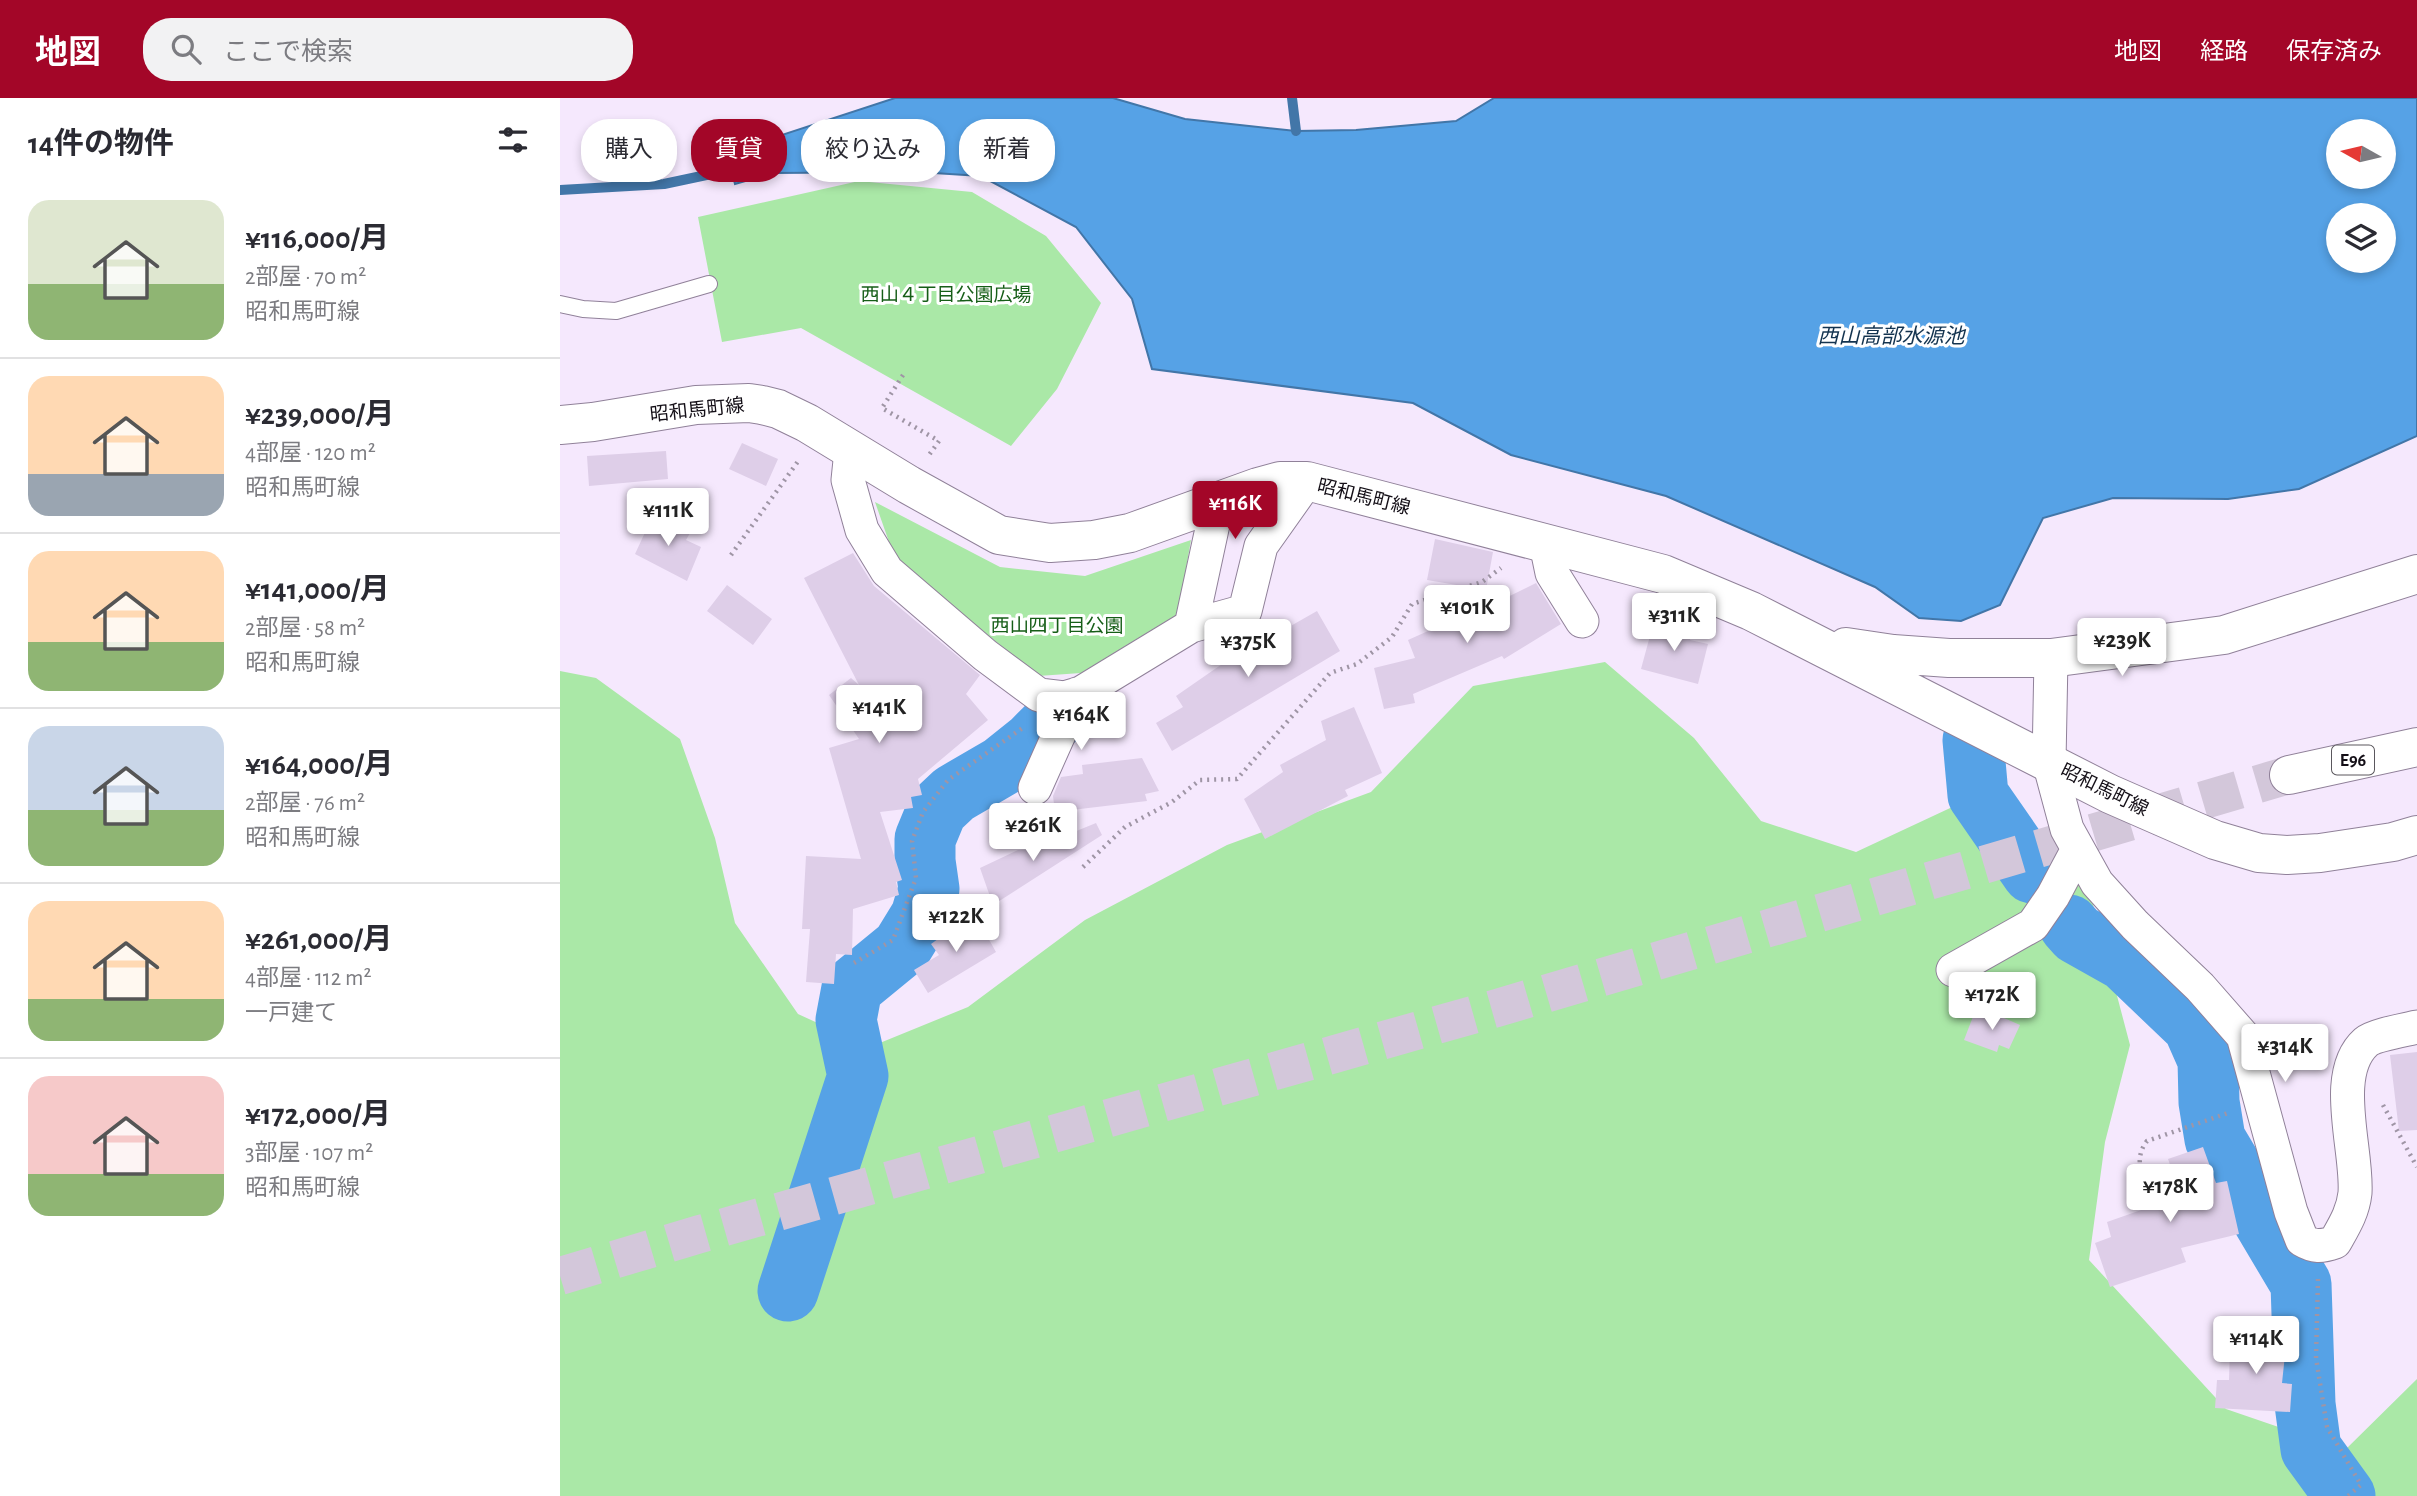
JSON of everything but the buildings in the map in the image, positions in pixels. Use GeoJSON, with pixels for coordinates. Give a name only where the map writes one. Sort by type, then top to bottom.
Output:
{"type":"FeatureCollection","features":[{"type":"Feature","properties":{"kind":"main road","name":"昭和馬町線"},"geometry":{"type":"LineString","coordinates":[[560,425],[696,405],[750,403],[778,409],[807,423],[850,465],[909,485],[999,535],[1050,543],[1094,540],[1129,533],[1280,481],[1307,481],[1662,574],[1751,611],[2049,762],[2180,826],[2215,840],[2259,853],[2287,855],[2393,842],[2417,835]]}},
{"type":"Feature","properties":{"kind":"main road","name":"昭和馬町線"},"geometry":{"type":"LineString","coordinates":[[1813,642],[1893,654],[1949,658],[2051,658],[2224,635],[2417,574]]}},
{"type":"Feature","properties":{"kind":"main road","name":"E96"},"geometry":{"type":"LineString","coordinates":[[2289,775],[2417,747]]}},
{"type":"Feature","properties":{"kind":"street"},"geometry":{"type":"LineString","coordinates":[[850,465],[862,530],[887,571],[985,655],[1039,695],[1064,698],[1077,694],[1191,626],[1245,611],[1261,546],[1307,481]]}},
{"type":"Feature","properties":{"kind":"street"},"geometry":{"type":"LineString","coordinates":[[1191,626],[1218,501]]}},
{"type":"Feature","properties":{"kind":"street"},"geometry":{"type":"LineString","coordinates":[[1536,542],[1582,621]]}},
{"type":"Feature","properties":{"kind":"street"},"geometry":{"type":"LineString","coordinates":[[2051,658],[2049,762],[2067,829],[2097,883],[2135,925],[2200,987],[2242,1036],[2291,1212],[2302,1240],[2313,1246],[2334,1242],[2351,1212],[2355,1192],[2347,1092],[2361,1048],[2392,1021],[2417,1012]]}},
{"type":"Feature","properties":{"kind":"street"},"geometry":{"type":"LineString","coordinates":[[1035,788],[1077,694]]}},
{"type":"Feature","properties":{"kind":"street"},"geometry":{"type":"LineString","coordinates":[[1953,970],[2033,925],[2078,849]]}},
{"type":"Feature","properties":{"kind":"street"},"geometry":{"type":"LineString","coordinates":[[2361,1048],[2417,1027]]}},
{"type":"Feature","properties":{"kind":"lane"},"geometry":{"type":"LineString","coordinates":[[560,304],[583,309],[616,311],[709,284]]}},
{"type":"Feature","properties":{"kind":"path"},"geometry":{"type":"LineString","coordinates":[[903,375],[882,408],[939,440],[909,485]]}},
{"type":"Feature","properties":{"kind":"path"},"geometry":{"type":"LineString","coordinates":[[731,555],[801,456],[850,465]]}},
{"type":"Feature","properties":{"kind":"path"},"geometry":{"type":"LineString","coordinates":[[1083,867],[1125,827],[1172,802],[1200,780],[1237,779],[1330,673],[1357,664],[1392,637],[1412,604],[1482,582],[1536,542]]}},
{"type":"Feature","properties":{"kind":"path"},"geometry":{"type":"LineString","coordinates":[[854,963],[893,940],[916,878],[912,841],[923,812],[948,780],[1026,726],[1039,695]]}},
{"type":"Feature","properties":{"kind":"path"},"geometry":{"type":"LineString","coordinates":[[2361,1048],[2417,1167]]}},
{"type":"Feature","properties":{"kind":"path"},"geometry":{"type":"LineString","coordinates":[[2151,1195],[2142,1177],[2140,1163],[2142,1147],[2147,1141],[2262,1102]]}},
{"type":"Feature","properties":{"kind":"path"},"geometry":{"type":"LineString","coordinates":[[2319,1246],[2316,1358],[2327,1427],[2361,1485],[2348,1496]]}},
{"type":"Feature","properties":{"kind":"green space","name":"西山４丁目公園広場"},"geometry":{"type":"Polygon","coordinates":[[[855,182],[972,192],[1046,236],[1101,303],[1057,389],[1011,446],[801,328],[722,342],[698,217],[855,182]]]}},
{"type":"Feature","properties":{"kind":"green space","name":"西山四丁目公園"},"geometry":{"type":"Polygon","coordinates":[[[875,502],[1000,567],[1085,576],[1191,540],[1178,614],[1081,673],[1038,676],[895,559],[875,502]]]}},
{"type":"Feature","properties":{"kind":"green space"},"geometry":{"type":"Polygon","coordinates":[[[1605,662],[1694,738],[1761,821],[1856,852],[1978,795],[2086,878],[2130,1045],[2105,1142],[2089,1260],[2226,1409],[2345,1450],[2417,1379],[2417,1496],[560,1496],[560,671],[596,678],[680,739],[715,838],[735,923],[798,1014],[870,1047],[968,1007],[1085,920],[1227,845],[1371,792],[1473,686],[1605,662]]]}},
{"type":"Feature","properties":{"kind":"water","name":"西山高部水源池"},"geometry":{"type":"Polygon","coordinates":[[[895,98],[1113,98],[1185,119],[1296,131],[1356,130],[1456,121],[1494,98],[2417,98],[2417,436],[2299,489],[2228,499],[2113,498],[2043,518],[2000,605],[1961,621],[1919,618],[1875,587],[1666,496],[1511,455],[1413,403],[1152,369],[1132,299],[1076,227],[992,182],[1055,182],[1055,119],[959,119],[959,175],[945,174],[945,119],[831,119],[895,98]]]}},
{"type":"Feature","properties":{"kind":"water","name":"西山高部水源池"},"geometry":{"type":"Polygon","coordinates":[[[801,129],[801,173],[787,173],[787,133],[801,129]]]}},
{"type":"Feature","properties":{"kind":"waterway"},"geometry":{"type":"LineString","coordinates":[[1292,98],[1296,131]]}},
{"type":"Feature","properties":{"kind":"waterway"},"geometry":{"type":"LineString","coordinates":[[560,190],[664,184],[691,178]]}},
{"type":"Feature","properties":{"kind":"waterway"},"geometry":{"type":"LineString","coordinates":[[788,1291],[858,1076],[846,1020],[852,988],[902,947],[921,916],[929,889],[925,839],[937,810],[954,794],[1002,766],[1054,720]]}},
{"type":"Feature","properties":{"kind":"waterway"},"geometry":{"type":"LineString","coordinates":[[1973,740],[1978,795],[2032,873]]}},
{"type":"Feature","properties":{"kind":"waterway"},"geometry":{"type":"LineString","coordinates":[[2069,925],[2077,934],[2125,961],[2193,1026],[2208,1060],[2209,1102],[2215,1139],[2301,1284],[2305,1404],[2311,1449],[2345,1496]]}},
{"type":"Feature","properties":{"kind":"tunnel"},"geometry":{"type":"LineString","coordinates":[[560,1276],[1497,1008],[2289,775]]}}]}
